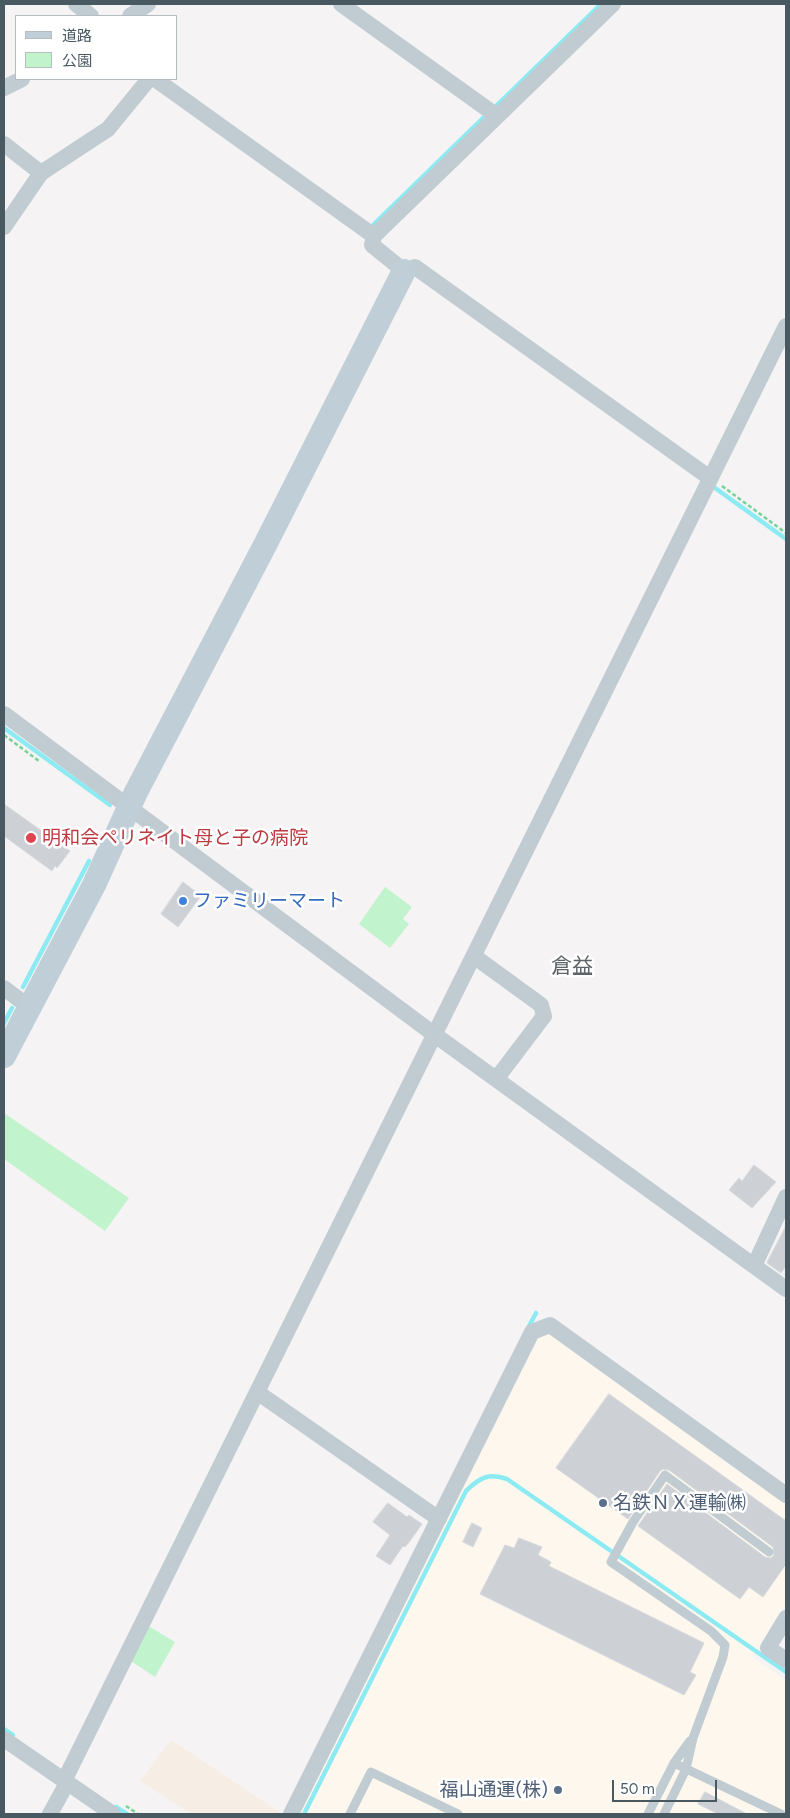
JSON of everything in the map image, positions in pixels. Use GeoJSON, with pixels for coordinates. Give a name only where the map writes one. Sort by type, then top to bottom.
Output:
{"type":"FeatureCollection","features":[{"type":"Feature","properties":{"kind":"street"},"geometry":{"type":"LineString","coordinates":[[76,4],[90,15]]}},
{"type":"Feature","properties":{"kind":"street"},"geometry":{"type":"LineString","coordinates":[[132,15],[148,4]]}},
{"type":"Feature","properties":{"kind":"street"},"geometry":{"type":"LineString","coordinates":[[341,4],[497,116]]}},
{"type":"Feature","properties":{"kind":"street"},"geometry":{"type":"LineString","coordinates":[[404,271],[372,245],[374,236],[613,4]]}},
{"type":"Feature","properties":{"kind":"street"},"geometry":{"type":"LineString","coordinates":[[4,88],[20,80]]}},
{"type":"Feature","properties":{"kind":"street"},"geometry":{"type":"LineString","coordinates":[[4,227],[41,173],[108,129],[148,80]]}},
{"type":"Feature","properties":{"kind":"street"},"geometry":{"type":"LineString","coordinates":[[156,80],[374,236]]}},
{"type":"Feature","properties":{"kind":"street"},"geometry":{"type":"LineString","coordinates":[[4,144],[41,173]]}},
{"type":"Feature","properties":{"kind":"street"},"geometry":{"type":"LineString","coordinates":[[4,1056],[94,885],[129,809],[404,271],[416,267],[710,478]]}},
{"type":"Feature","properties":{"kind":"street"},"geometry":{"type":"LineString","coordinates":[[50,1814],[66,1778],[786,326]]}},
{"type":"Feature","properties":{"kind":"street"},"geometry":{"type":"LineString","coordinates":[[4,714],[114,794],[129,809],[434,1038],[497,1078],[786,1289]]}},
{"type":"Feature","properties":{"kind":"street"},"geometry":{"type":"LineString","coordinates":[[474,957],[540,1005],[544,1016],[497,1078]]}},
{"type":"Feature","properties":{"kind":"street"},"geometry":{"type":"LineString","coordinates":[[4,988],[30,1007]]}},
{"type":"Feature","properties":{"kind":"street"},"geometry":{"type":"LineString","coordinates":[[754,1266],[786,1196]]}},
{"type":"Feature","properties":{"kind":"street"},"geometry":{"type":"LineString","coordinates":[[291,1814],[532,1332],[550,1325],[786,1495]]}},
{"type":"Feature","properties":{"kind":"street"},"geometry":{"type":"LineString","coordinates":[[257,1392],[438,1519]]}},
{"type":"Feature","properties":{"kind":"street"},"geometry":{"type":"LineString","coordinates":[[786,1618],[768,1648],[786,1660]]}},
{"type":"Feature","properties":{"kind":"street"},"geometry":{"type":"LineString","coordinates":[[4,1739],[66,1778],[113,1814]]}},
{"type":"Feature","properties":{"kind":"lane"},"geometry":{"type":"LineString","coordinates":[[664,1814],[686,1769],[693,1738],[723,1657],[725,1645],[711,1631],[611,1562],[612,1559],[633,1522],[665,1475],[769,1552]]}},
{"type":"Feature","properties":{"kind":"lane"},"geometry":{"type":"LineString","coordinates":[[648,1814],[674,1763],[693,1738]]}},
{"type":"Feature","properties":{"kind":"lane"},"geometry":{"type":"LineString","coordinates":[[674,1763],[781,1814]]}},
{"type":"Feature","properties":{"kind":"lane"},"geometry":{"type":"LineString","coordinates":[[350,1814],[371,1772],[458,1814]]}},
{"type":"Feature","properties":{"kind":"path"},"geometry":{"type":"LineString","coordinates":[[710,478],[786,533]]}},
{"type":"Feature","properties":{"kind":"shaded area"},"geometry":{"type":"Polygon","coordinates":[[[552,1333],[786,1500],[786,1603],[752,1657],[786,1681],[786,1814],[298,1814],[536,1338],[552,1333]]]}},
{"type":"Feature","properties":{"kind":"green space"},"geometry":{"type":"Polygon","coordinates":[[[385,887],[412,907],[403,919],[409,924],[390,948],[359,924],[385,887]]]}},
{"type":"Feature","properties":{"kind":"green space"},"geometry":{"type":"Polygon","coordinates":[[[4,1113],[129,1198],[105,1231],[4,1159],[4,1113]]]}},
{"type":"Feature","properties":{"kind":"green space"},"geometry":{"type":"Polygon","coordinates":[[[145,1624],[175,1642],[155,1677],[128,1659],[145,1624]]]}},
{"type":"Feature","properties":{"kind":"sand"},"geometry":{"type":"Polygon","coordinates":[[[171,1740],[282,1814],[191,1814],[140,1781],[171,1740]]]}},
{"type":"Feature","properties":{"kind":"building"},"geometry":{"type":"Polygon","coordinates":[[[4,804],[70,851],[57,868],[55,866],[52,871],[4,836],[4,804]]]}},
{"type":"Feature","properties":{"kind":"building","name":"ファミリーマート"},"geometry":{"type":"Polygon","coordinates":[[[183,882],[201,896],[178,927],[161,914],[183,882]]]}},
{"type":"Feature","properties":{"kind":"building"},"geometry":{"type":"Polygon","coordinates":[[[754,1165],[776,1182],[752,1208],[729,1190],[739,1178],[742,1181],[754,1165]]]}},
{"type":"Feature","properties":{"kind":"building"},"geometry":{"type":"Polygon","coordinates":[[[786,1226],[786,1266],[781,1273],[767,1263],[786,1226]]]}},
{"type":"Feature","properties":{"kind":"building"},"geometry":{"type":"Polygon","coordinates":[[[609,1394],[786,1521],[786,1564],[763,1597],[749,1587],[740,1599],[638,1526],[667,1484],[765,1557],[771,1558],[774,1555],[773,1547],[669,1470],[663,1469],[660,1471],[628,1519],[556,1468],[609,1394]]]}},
{"type":"Feature","properties":{"kind":"building"},"geometry":{"type":"Polygon","coordinates":[[[388,1503],[407,1517],[409,1515],[422,1524],[390,1565],[376,1556],[390,1535],[373,1522],[388,1503]]]}},
{"type":"Feature","properties":{"kind":"building"},"geometry":{"type":"Polygon","coordinates":[[[472,1523],[482,1528],[473,1547],[463,1542],[472,1523]]]}},
{"type":"Feature","properties":{"kind":"building"},"geometry":{"type":"Polygon","coordinates":[[[519,1538],[542,1547],[538,1555],[551,1562],[549,1566],[704,1643],[690,1672],[696,1675],[684,1695],[480,1594],[505,1545],[514,1548],[519,1538]]]}},
{"type":"Feature","properties":{"kind":"building"},"geometry":{"type":"Polygon","coordinates":[[[705,1792],[747,1814],[718,1814],[698,1804],[705,1792]]]}},
{"type":"Feature","properties":{"kind":"waterway"},"geometry":{"type":"LineString","coordinates":[[496,106],[601,4]]}},
{"type":"Feature","properties":{"kind":"waterway"},"geometry":{"type":"LineString","coordinates":[[370,228],[485,116]]}},
{"type":"Feature","properties":{"kind":"waterway"},"geometry":{"type":"LineString","coordinates":[[715,488],[786,539]]}},
{"type":"Feature","properties":{"kind":"waterway"},"geometry":{"type":"LineString","coordinates":[[4,728],[110,805]]}},
{"type":"Feature","properties":{"kind":"waterway"},"geometry":{"type":"LineString","coordinates":[[23,987],[89,861]]}},
{"type":"Feature","properties":{"kind":"waterway"},"geometry":{"type":"LineString","coordinates":[[4,1023],[12,1008]]}},
{"type":"Feature","properties":{"kind":"waterway"},"geometry":{"type":"LineString","coordinates":[[528,1328],[536,1313]]}},
{"type":"Feature","properties":{"kind":"waterway"},"geometry":{"type":"LineString","coordinates":[[304,1814],[466,1491],[480,1479],[490,1476],[507,1479],[786,1672]]}},
{"type":"Feature","properties":{"kind":"waterway"},"geometry":{"type":"LineString","coordinates":[[4,1729],[13,1735]]}},
{"type":"Feature","properties":{"kind":"waterway"},"geometry":{"type":"LineString","coordinates":[[116,1807],[127,1814]]}},
{"type":"Feature","properties":{"kind":"place","name":"明和会ペリネイト母と子の病院"},"geometry":{"type":"Point","coordinates":[31,838]}},
{"type":"Feature","properties":{"kind":"place","name":"ファミリーマート"},"geometry":{"type":"Point","coordinates":[183,901]}},
{"type":"Feature","properties":{"kind":"place","name":"名鉄ＮＸ運輸㈱"},"geometry":{"type":"Point","coordinates":[603,1503]}},
{"type":"Feature","properties":{"kind":"place","name":"福山通運(株)"},"geometry":{"type":"Point","coordinates":[558,1790]}},
{"type":"Feature","properties":{"kind":"district","name":"倉益"},"geometry":{"type":"Point","coordinates":[572,967]}}]}
